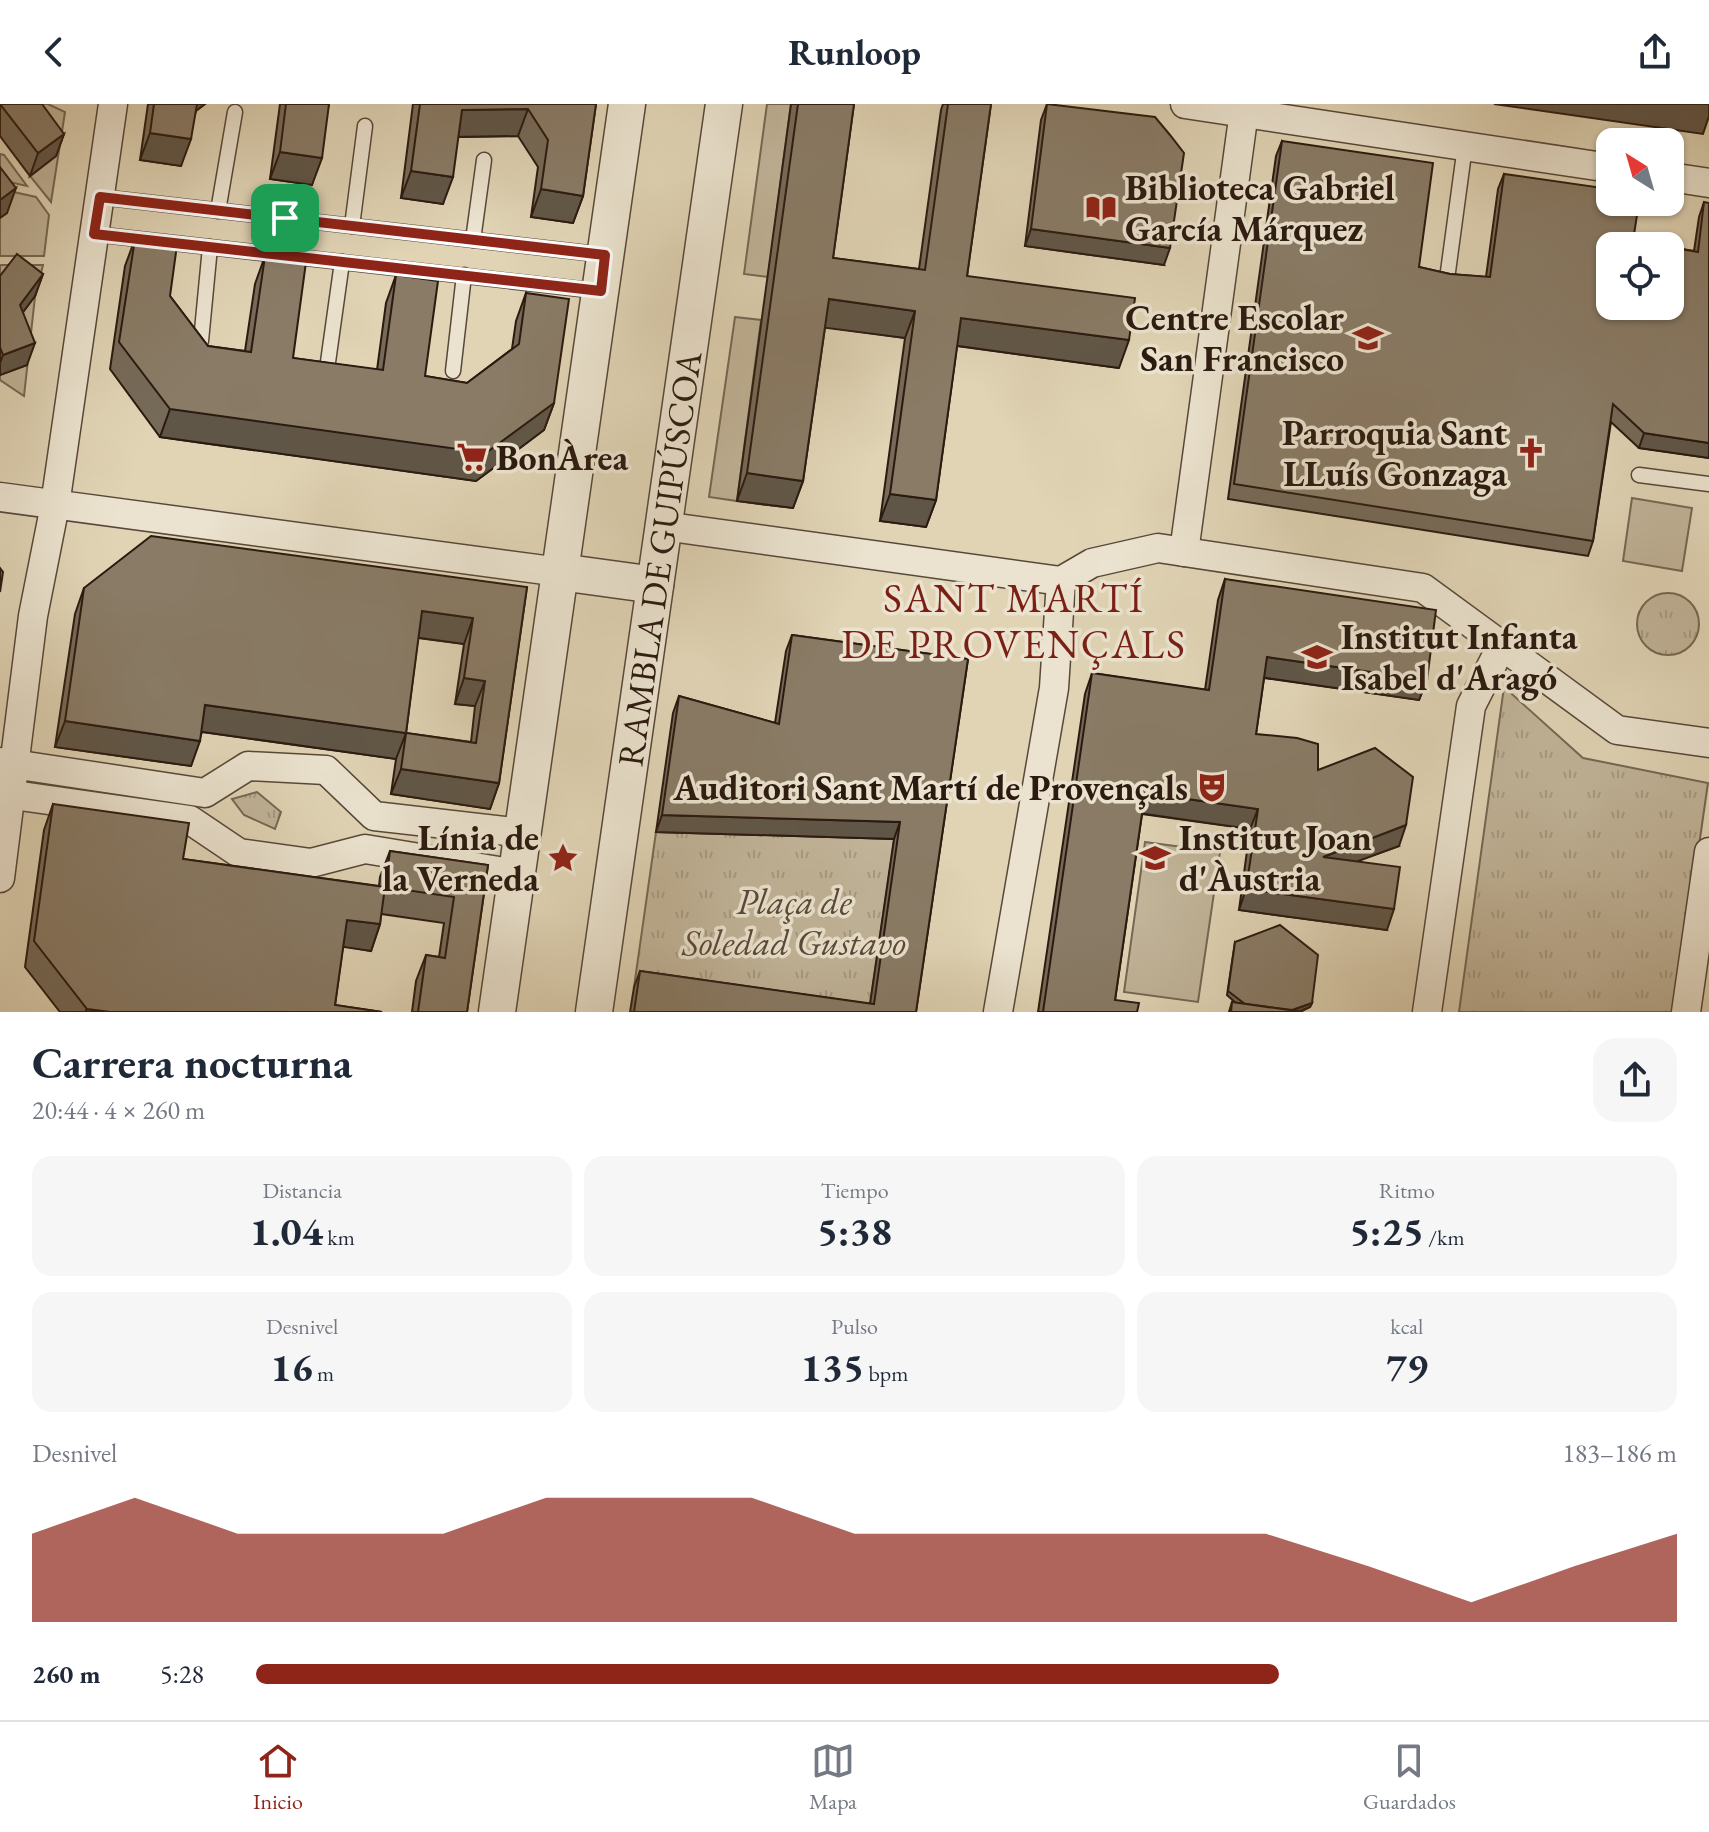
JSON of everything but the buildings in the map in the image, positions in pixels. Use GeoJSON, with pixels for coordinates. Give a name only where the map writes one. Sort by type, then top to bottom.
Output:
{"type":"FeatureCollection","features":[{"type":"Feature","properties":{"kind":"street"},"geometry":{"type":"LineString","coordinates":[[0,878],[8,763],[55,505],[113,104]]}},
{"type":"Feature","properties":{"kind":"street"},"geometry":{"type":"LineString","coordinates":[[497,1012],[627,104]]}},
{"type":"Feature","properties":{"kind":"street","name":"RAMBLA DE GUIPÚSCOA"},"geometry":{"type":"LineString","coordinates":[[594,1012],[724,104]]}},
{"type":"Feature","properties":{"kind":"street"},"geometry":{"type":"LineString","coordinates":[[1185,104],[1244,109],[1596,166]]}},
{"type":"Feature","properties":{"kind":"street"},"geometry":{"type":"LineString","coordinates":[[1184,552],[1244,109]]}},
{"type":"Feature","properties":{"kind":"street"},"geometry":{"type":"LineString","coordinates":[[1684,179],[1709,183]]}},
{"type":"Feature","properties":{"kind":"street"},"geometry":{"type":"LineString","coordinates":[[0,497],[655,585]]}},
{"type":"Feature","properties":{"kind":"street"},"geometry":{"type":"LineString","coordinates":[[663,526],[1061,581],[1092,563],[1158,548],[1423,588],[1617,730],[1709,743]]}},
{"type":"Feature","properties":{"kind":"street"},"geometry":{"type":"LineString","coordinates":[[998,1012],[1054,688],[1061,581]]}},
{"type":"Feature","properties":{"kind":"street"},"geometry":{"type":"LineString","coordinates":[[1427,1012],[1471,706],[1501,647]]}},
{"type":"Feature","properties":{"kind":"street"},"geometry":{"type":"LineString","coordinates":[[8,763],[205,793],[248,766],[326,770],[374,816],[523,833]]}},
{"type":"Feature","properties":{"kind":"street"},"geometry":{"type":"LineString","coordinates":[[6,793],[190,820],[239,853],[311,863],[365,849],[517,874]]}},
{"type":"Feature","properties":{"kind":"street"},"geometry":{"type":"LineString","coordinates":[[1688,1001],[1709,852]]}},
{"type":"Feature","properties":{"kind":"lane"},"geometry":{"type":"LineString","coordinates":[[218,211],[235,112]]}},
{"type":"Feature","properties":{"kind":"lane"},"geometry":{"type":"LineString","coordinates":[[352,226],[365,126]]}},
{"type":"Feature","properties":{"kind":"lane"},"geometry":{"type":"LineString","coordinates":[[1447,279],[1465,146]]}},
{"type":"Feature","properties":{"kind":"lane"},"geometry":{"type":"LineString","coordinates":[[473,240],[484,160]]}},
{"type":"Feature","properties":{"kind":"lane"},"geometry":{"type":"LineString","coordinates":[[100,197],[605,255]]}},
{"type":"Feature","properties":{"kind":"lane"},"geometry":{"type":"LineString","coordinates":[[94,234],[601,291]]}},
{"type":"Feature","properties":{"kind":"lane"},"geometry":{"type":"LineString","coordinates":[[201,341],[210,247]]}},
{"type":"Feature","properties":{"kind":"lane"},"geometry":{"type":"LineString","coordinates":[[328,362],[342,262]]}},
{"type":"Feature","properties":{"kind":"lane"},"geometry":{"type":"LineString","coordinates":[[453,371],[464,275]]}},
{"type":"Feature","properties":{"kind":"lane"},"geometry":{"type":"LineString","coordinates":[[1639,475],[1709,484]]}},
{"type":"Feature","properties":{"kind":"green space"},"geometry":{"type":"Polygon","coordinates":[[[17,104],[48,104],[65,112],[51,202],[30,176],[56,156],[17,104]]]}},
{"type":"Feature","properties":{"kind":"green space"},"geometry":{"type":"Polygon","coordinates":[[[767,104],[791,104],[768,277],[744,274],[767,104]]]}},
{"type":"Feature","properties":{"kind":"green space"},"geometry":{"type":"Polygon","coordinates":[[[0,154],[4,155],[27,186],[0,180],[0,154]]]}},
{"type":"Feature","properties":{"kind":"green space"},"geometry":{"type":"Polygon","coordinates":[[[0,189],[36,197],[49,215],[44,256],[0,256],[0,189]]]}},
{"type":"Feature","properties":{"kind":"green space"},"geometry":{"type":"Polygon","coordinates":[[[0,265],[43,265],[35,297],[24,396],[0,380],[0,265]]]}},
{"type":"Feature","properties":{"kind":"green space"},"geometry":{"type":"Polygon","coordinates":[[[735,317],[761,320],[737,501],[709,497],[735,317]]]}},
{"type":"Feature","properties":{"kind":"green space"},"geometry":{"type":"Polygon","coordinates":[[[1632,498],[1692,508],[1682,571],[1623,561],[1632,498]]]}},
{"type":"Feature","properties":{"kind":"green space"},"geometry":{"type":"Polygon","coordinates":[[[1668,593],[1680,595],[1690,602],[1697,612],[1697,636],[1690,646],[1680,653],[1668,655],[1656,653],[1646,646],[1639,636],[1637,624],[1639,612],[1646,602],[1656,595],[1668,593]]]}},
{"type":"Feature","properties":{"kind":"green space"},"geometry":{"type":"Polygon","coordinates":[[[1504,687],[1583,758],[1708,783],[1675,1012],[1459,1012],[1504,687]]]}},
{"type":"Feature","properties":{"kind":"green space","name":"Plaça de Soledad Gustavo"},"geometry":{"type":"Polygon","coordinates":[[[904,772],[869,1012],[634,987],[656,832],[904,772]]]}},
{"type":"Feature","properties":{"kind":"green space"},"geometry":{"type":"Polygon","coordinates":[[[257,792],[281,812],[275,829],[244,815],[232,799],[257,792]]]}},
{"type":"Feature","properties":{"kind":"green space"},"geometry":{"type":"Polygon","coordinates":[[[1145,842],[1220,852],[1198,1002],[1124,992],[1145,842]]]}},
{"type":"Feature","properties":{"kind":"place","name":"Biblioteca Gabriel García Márquez"},"geometry":{"type":"Point","coordinates":[1101,208]}},
{"type":"Feature","properties":{"kind":"place","name":"Centre Escolar San Francisco"},"geometry":{"type":"Point","coordinates":[1368,338]}},
{"type":"Feature","properties":{"kind":"place","name":"Parroquia Sant LLuís Gonzaga"},"geometry":{"type":"Point","coordinates":[1531,453]}},
{"type":"Feature","properties":{"kind":"place","name":"BonÀrea"},"geometry":{"type":"Point","coordinates":[472,457]}},
{"type":"Feature","properties":{"kind":"place","name":"Institut Infanta Isabel d'Aragó"},"geometry":{"type":"Point","coordinates":[1317,657]}},
{"type":"Feature","properties":{"kind":"place","name":"Auditori Sant Martí de Provençals"},"geometry":{"type":"Point","coordinates":[1212,787]}},
{"type":"Feature","properties":{"kind":"place","name":"Línia de la Verneda"},"geometry":{"type":"Point","coordinates":[563,858]}},
{"type":"Feature","properties":{"kind":"place","name":"Institut Joan d'Àustria"},"geometry":{"type":"Point","coordinates":[1155,858]}},
{"type":"Feature","properties":{"kind":"district","name":"SANT MARTÍ DE PROVENÇALS"},"geometry":{"type":"Point","coordinates":[1014,621]}},
{"type":"Feature","properties":{"kind":"route"},"geometry":{"type":"LineString","coordinates":[[100,197],[285,218],[605,255],[601,291],[94,234],[100,197]]}}]}
